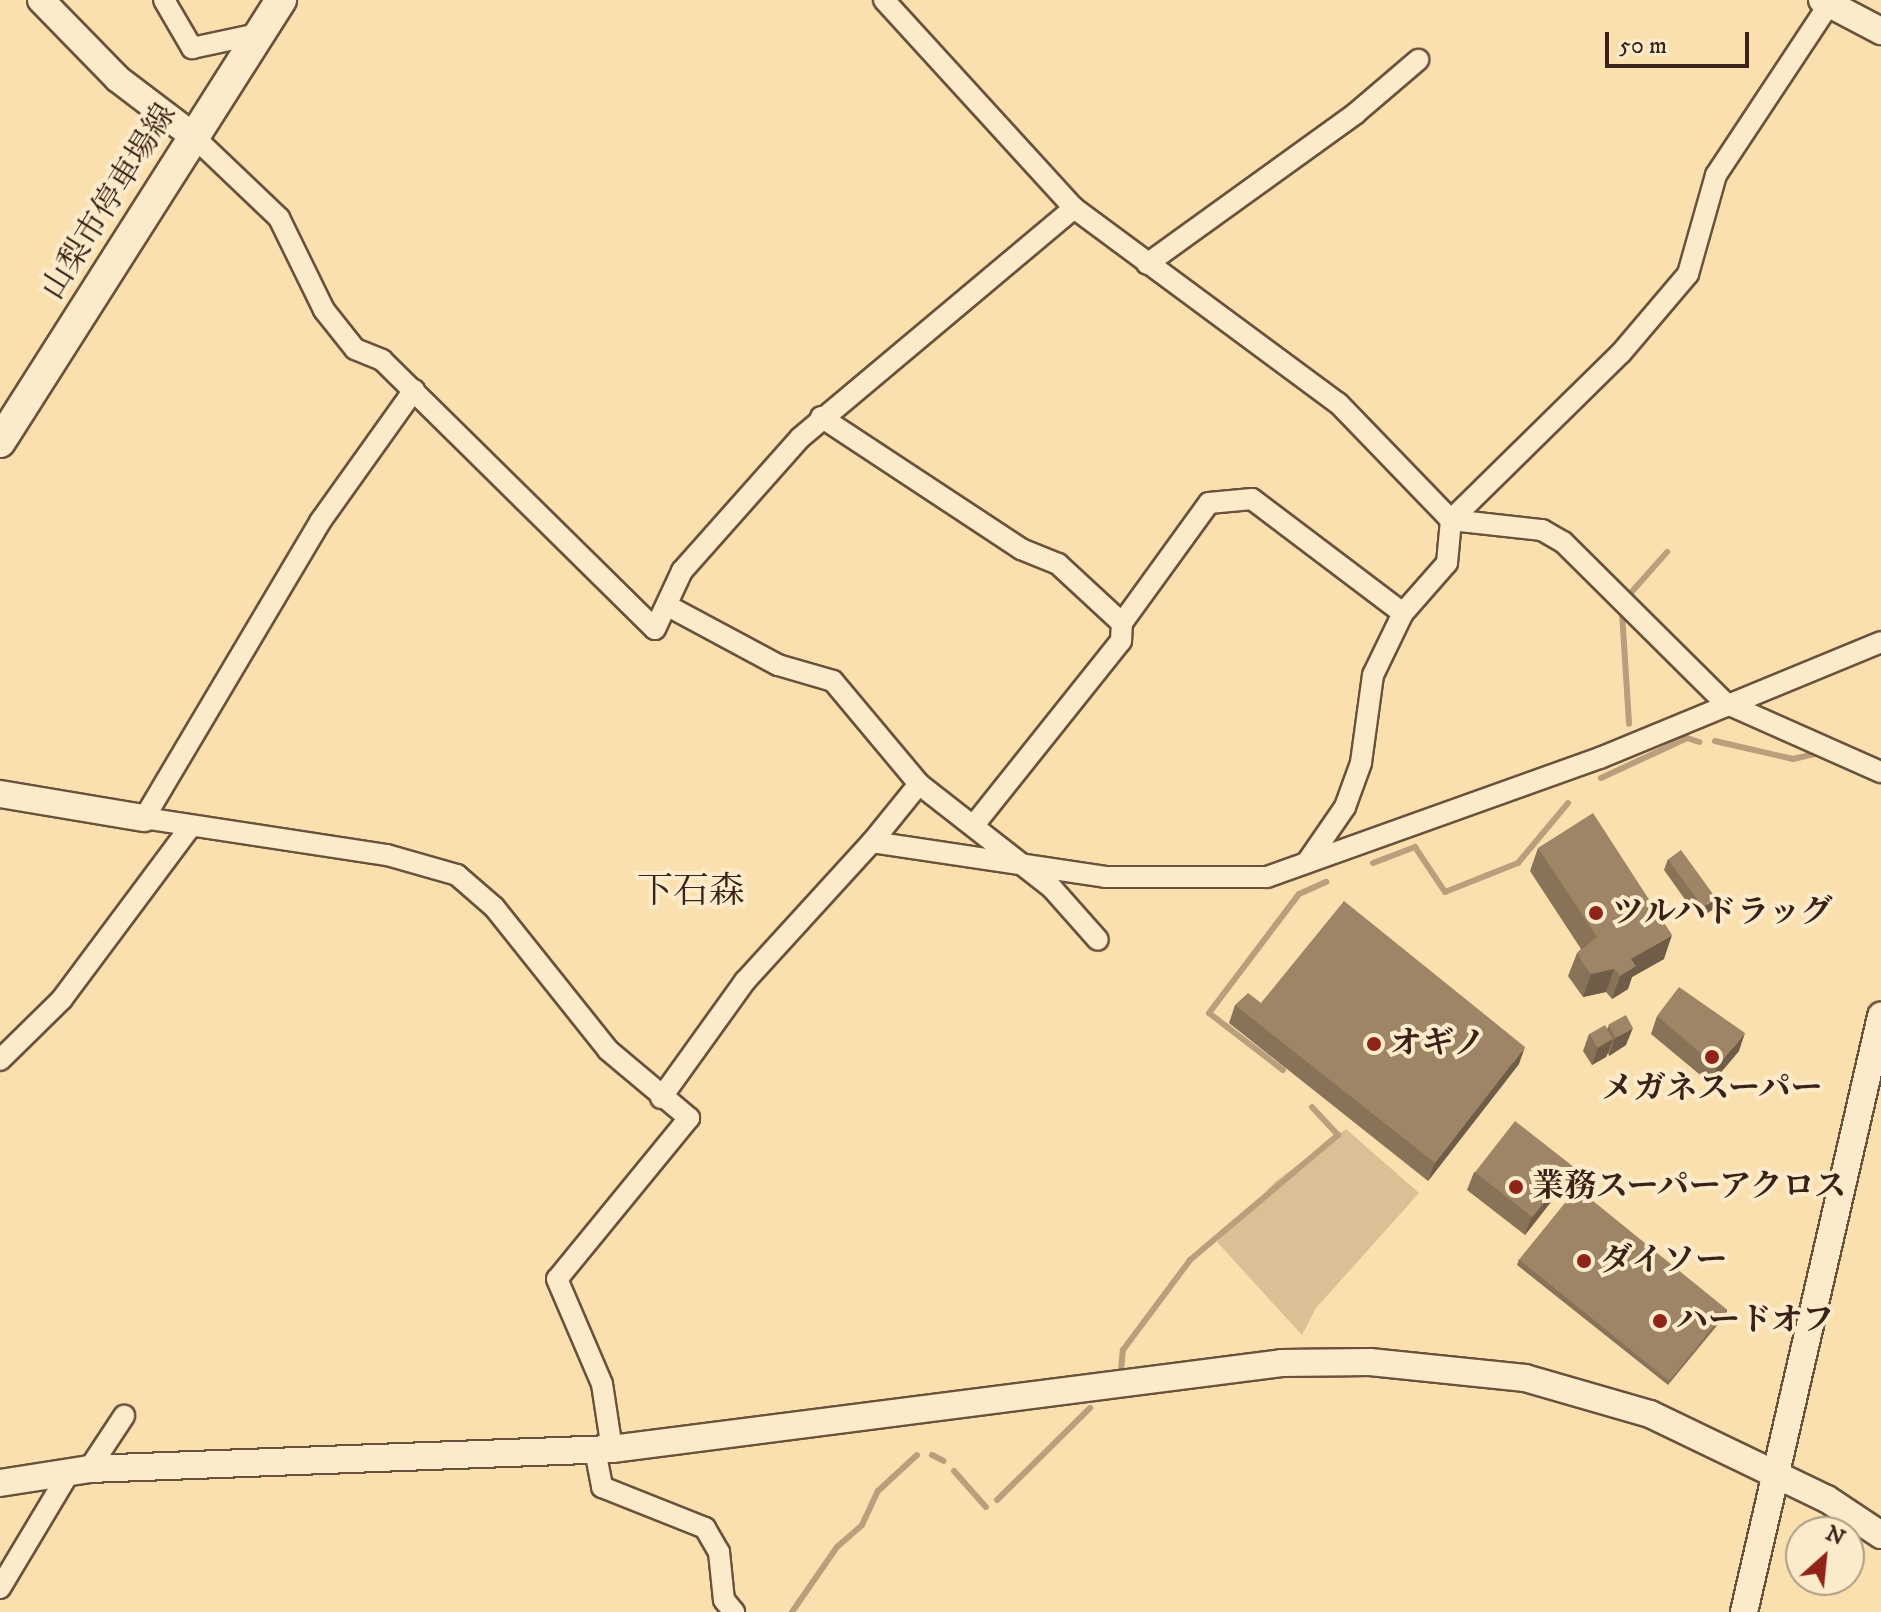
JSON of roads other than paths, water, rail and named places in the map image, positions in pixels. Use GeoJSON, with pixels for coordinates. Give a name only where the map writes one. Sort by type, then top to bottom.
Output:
{"type":"FeatureCollection","features":[{"type":"Feature","properties":{"kind":"main road","name":"山梨市停車場線"},"geometry":{"type":"LineString","coordinates":[[0,442],[281,0]]}},
{"type":"Feature","properties":{"kind":"street"},"geometry":{"type":"LineString","coordinates":[[41,0],[118,79],[193,136],[279,218],[324,310],[355,349],[382,360],[626,605],[655,629],[682,571],[821,417],[1074,208]]}},
{"type":"Feature","properties":{"kind":"street"},"geometry":{"type":"LineString","coordinates":[[164,0],[192,48],[258,34]]}},
{"type":"Feature","properties":{"kind":"street"},"geometry":{"type":"LineString","coordinates":[[884,0],[1074,208],[1338,403],[1451,520],[1542,530],[1563,542],[1725,703],[1881,772]]}},
{"type":"Feature","properties":{"kind":"street"},"geometry":{"type":"LineString","coordinates":[[1306,864],[1345,807],[1361,763],[1373,675],[1403,613],[1447,563],[1451,520],[1621,353],[1688,274],[1716,175],[1828,1],[1881,31]]}},
{"type":"Feature","properties":{"kind":"street"},"geometry":{"type":"LineString","coordinates":[[1147,264],[1356,113],[1418,60]]}},
{"type":"Feature","properties":{"kind":"street"},"geometry":{"type":"LineString","coordinates":[[144,818],[311,535],[414,390]]}},
{"type":"Feature","properties":{"kind":"street"},"geometry":{"type":"LineString","coordinates":[[821,417],[1021,549],[1058,564],[1122,623]]}},
{"type":"Feature","properties":{"kind":"street"},"geometry":{"type":"LineString","coordinates":[[974,825],[1121,641],[1122,623],[1209,503],[1221,498],[1252,499],[1403,613]]}},
{"type":"Feature","properties":{"kind":"street"},"geometry":{"type":"LineString","coordinates":[[668,606],[778,665],[833,681],[919,784],[1052,888],[1098,940]]}},
{"type":"Feature","properties":{"kind":"street"},"geometry":{"type":"LineString","coordinates":[[872,842],[1018,864],[1190,879],[1267,877],[1600,758],[1725,703],[1881,642]]}},
{"type":"Feature","properties":{"kind":"street"},"geometry":{"type":"LineString","coordinates":[[661,1098],[745,981],[872,842],[919,784]]}},
{"type":"Feature","properties":{"kind":"street"},"geometry":{"type":"LineString","coordinates":[[0,794],[190,827],[387,855],[457,875],[494,907],[608,1050],[661,1098],[689,1118],[557,1279],[602,1384],[602,1487],[705,1528],[719,1552],[724,1600],[734,1612]]}},
{"type":"Feature","properties":{"kind":"street"},"geometry":{"type":"LineString","coordinates":[[0,1060],[62,999],[190,827]]}},
{"type":"Feature","properties":{"kind":"street"},"geometry":{"type":"LineString","coordinates":[[1744,1612],[1881,1016]]}},
{"type":"Feature","properties":{"kind":"street"},"geometry":{"type":"LineString","coordinates":[[0,1483],[80,1470],[604,1449],[1282,1363],[1370,1362],[1472,1369],[1581,1392],[1650,1414],[1774,1472],[1881,1535]]}},
{"type":"Feature","properties":{"kind":"street"},"geometry":{"type":"LineString","coordinates":[[0,1588],[80,1470],[124,1416]]}},
{"type":"Feature","properties":{"kind":"waterway"},"geometry":{"type":"LineString","coordinates":[[1628,596],[1667,552]]}},
{"type":"Feature","properties":{"kind":"waterway"},"geometry":{"type":"LineString","coordinates":[[1622,612],[1629,724]]}},
{"type":"Feature","properties":{"kind":"waterway"},"geometry":{"type":"LineString","coordinates":[[1601,778],[1687,738],[1699,742]]}},
{"type":"Feature","properties":{"kind":"waterway"},"geometry":{"type":"LineString","coordinates":[[1715,741],[1793,759],[1815,754]]}},
{"type":"Feature","properties":{"kind":"waterway"},"geometry":{"type":"LineString","coordinates":[[1373,863],[1415,847],[1445,892],[1518,863],[1568,803]]}},
{"type":"Feature","properties":{"kind":"waterway"},"geometry":{"type":"LineString","coordinates":[[1283,1070],[1209,1013],[1299,894],[1326,882]]}},
{"type":"Feature","properties":{"kind":"waterway"},"geometry":{"type":"LineString","coordinates":[[1121,1371],[1123,1350],[1190,1260],[1338,1135],[1312,1107]]}},
{"type":"Feature","properties":{"kind":"waterway"},"geometry":{"type":"LineString","coordinates":[[997,1500],[1090,1408]]}},
{"type":"Feature","properties":{"kind":"waterway"},"geometry":{"type":"LineString","coordinates":[[792,1612],[837,1547],[862,1525],[878,1491],[917,1455]]}},
{"type":"Feature","properties":{"kind":"waterway"},"geometry":{"type":"LineString","coordinates":[[932,1455],[944,1461]]}},
{"type":"Feature","properties":{"kind":"waterway"},"geometry":{"type":"LineString","coordinates":[[954,1471],[986,1507]]}},
{"type":"Feature","properties":{"kind":"place","name":"ツルハドラッグ"},"geometry":{"type":"Point","coordinates":[1596,913]}},
{"type":"Feature","properties":{"kind":"place","name":"オギノ"},"geometry":{"type":"Point","coordinates":[1374,1044]}},
{"type":"Feature","properties":{"kind":"place","name":"メガネスーパー"},"geometry":{"type":"Point","coordinates":[1712,1057]}},
{"type":"Feature","properties":{"kind":"place","name":"業務スーパーアクロス"},"geometry":{"type":"Point","coordinates":[1516,1187]}},
{"type":"Feature","properties":{"kind":"place","name":"ダイソー"},"geometry":{"type":"Point","coordinates":[1584,1261]}},
{"type":"Feature","properties":{"kind":"place","name":"ハードオフ"},"geometry":{"type":"Point","coordinates":[1660,1321]}},
{"type":"Feature","properties":{"kind":"district","name":"下石森"},"geometry":{"type":"Point","coordinates":[691,892]}}]}
